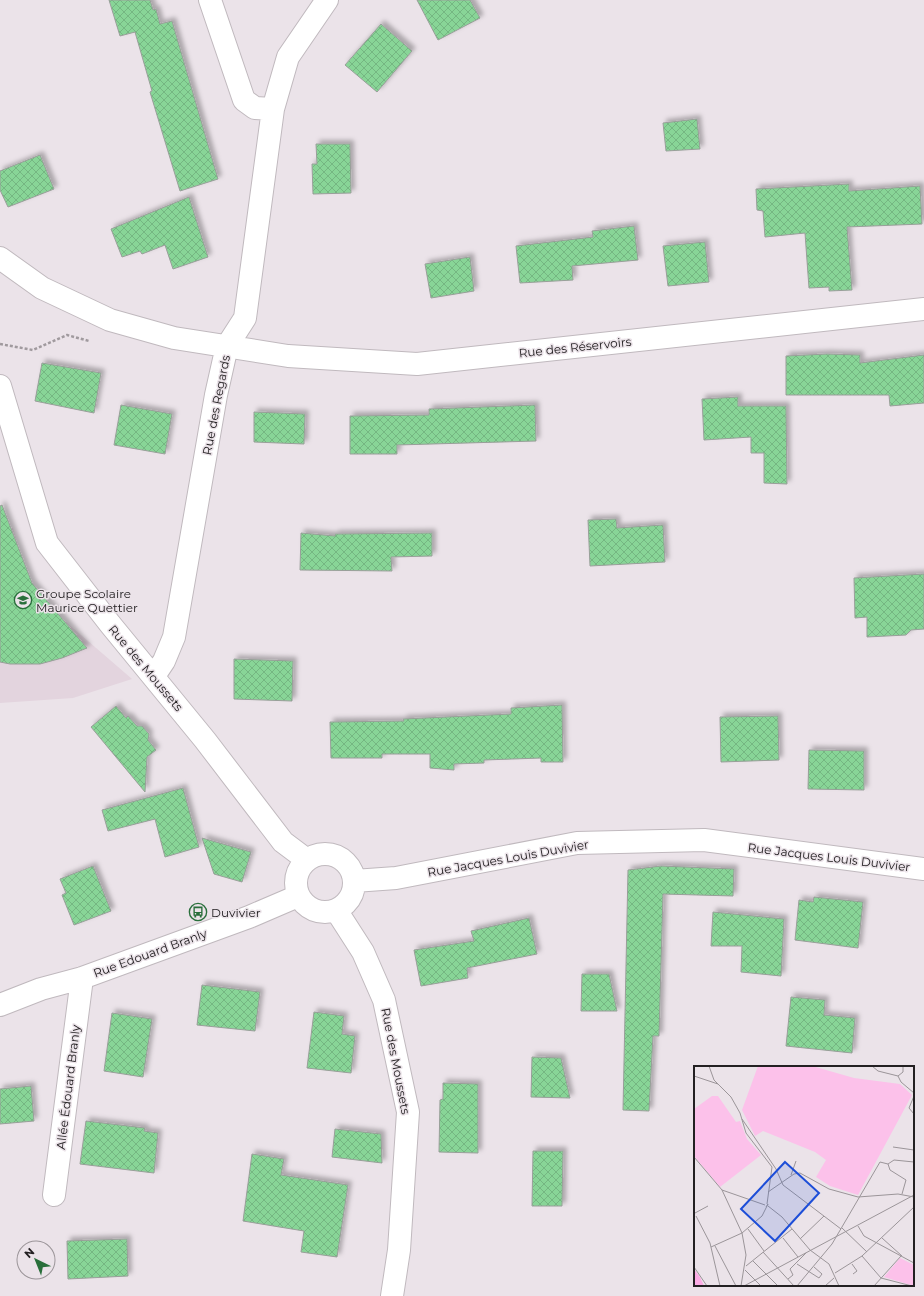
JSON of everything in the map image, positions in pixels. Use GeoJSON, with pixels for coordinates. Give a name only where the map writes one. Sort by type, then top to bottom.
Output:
{"type":"FeatureCollection","features":[{"type":"Feature","properties":{"kind":"street"},"geometry":{"type":"LineString","coordinates":[[210,0],[244,100],[255,108],[274,109]]}},
{"type":"Feature","properties":{"kind":"street","name":"Rue des Regards"},"geometry":{"type":"LineString","coordinates":[[154,676],[164,661],[174,637],[216,394],[226,346],[245,318],[274,109],[288,57],[327,0]]}},
{"type":"Feature","properties":{"kind":"street","name":"Rue des Réservoirs"},"geometry":{"type":"LineString","coordinates":[[0,258],[42,288],[110,320],[174,338],[288,356],[417,364],[924,309]]}},
{"type":"Feature","properties":{"kind":"street","name":"Rue des Moussets"},"geometry":{"type":"LineString","coordinates":[[0,386],[47,543],[110,624],[154,676],[283,842],[307,860]]}},
{"type":"Feature","properties":{"kind":"street","name":"Rue Jacques Louis Duvivier"},"geometry":{"type":"LineString","coordinates":[[354,881],[396,878],[577,843],[704,840],[924,869]]}},
{"type":"Feature","properties":{"kind":"street"},"geometry":{"type":"LineString","coordinates":[[318,855],[331,855],[342,860],[350,869],[354,881],[352,893],[346,903],[336,910],[325,912],[314,910],[305,905],[298,896],[296,887],[296,876],[300,868],[307,860],[318,855]]}},
{"type":"Feature","properties":{"kind":"street","name":"Rue Edouard Branly"},"geometry":{"type":"LineString","coordinates":[[0,1005],[40,989],[82,978],[249,917],[298,896]]}},
{"type":"Feature","properties":{"kind":"street","name":"Rue des Moussets"},"geometry":{"type":"LineString","coordinates":[[336,910],[363,952],[384,1000],[408,1112],[399,1250],[392,1296]]}},
{"type":"Feature","properties":{"kind":"street","name":"Allée Édouard Branly"},"geometry":{"type":"LineString","coordinates":[[54,1196],[82,978]]}},
{"type":"Feature","properties":{"kind":"path"},"geometry":{"type":"LineString","coordinates":[[0,344],[33,350],[67,335],[98,344],[110,320]]}},
{"type":"Feature","properties":{"kind":"shaded area","name":"Groupe Scolaire Maurice Quettier"},"geometry":{"type":"Polygon","coordinates":[[[0,525],[1,529],[13,528],[19,550],[32,583],[59,616],[132,679],[73,698],[0,703],[0,525]]]}},
{"type":"Feature","properties":{"kind":"building"},"geometry":{"type":"Polygon","coordinates":[[[109,0],[150,0],[153,10],[156,9],[160,24],[172,21],[218,179],[180,191],[150,92],[152,91],[135,32],[120,36],[109,0]]]}},
{"type":"Feature","properties":{"kind":"building"},"geometry":{"type":"Polygon","coordinates":[[[417,0],[470,0],[480,18],[438,40],[417,0]]]}},
{"type":"Feature","properties":{"kind":"building"},"geometry":{"type":"Polygon","coordinates":[[[381,24],[412,51],[377,92],[345,65],[381,24]]]}},
{"type":"Feature","properties":{"kind":"building"},"geometry":{"type":"Polygon","coordinates":[[[697,119],[700,149],[666,151],[663,123],[697,119]]]}},
{"type":"Feature","properties":{"kind":"building"},"geometry":{"type":"Polygon","coordinates":[[[316,144],[350,144],[351,193],[313,194],[312,164],[317,164],[316,144]]]}},
{"type":"Feature","properties":{"kind":"building"},"geometry":{"type":"Polygon","coordinates":[[[40,155],[54,189],[8,207],[0,190],[0,171],[40,155]]]}},
{"type":"Feature","properties":{"kind":"building"},"geometry":{"type":"Polygon","coordinates":[[[849,184],[849,191],[920,186],[922,224],[847,227],[852,290],[829,291],[829,287],[809,288],[805,233],[765,237],[763,211],[757,210],[756,189],[849,184]]]}},
{"type":"Feature","properties":{"kind":"building"},"geometry":{"type":"Polygon","coordinates":[[[189,197],[208,257],[173,269],[165,245],[142,254],[140,251],[122,257],[111,229],[189,197]]]}},
{"type":"Feature","properties":{"kind":"building"},"geometry":{"type":"Polygon","coordinates":[[[634,226],[638,260],[572,266],[573,280],[520,283],[516,246],[593,237],[592,231],[634,226]]]}},
{"type":"Feature","properties":{"kind":"building"},"geometry":{"type":"Polygon","coordinates":[[[705,242],[709,282],[668,286],[663,246],[705,242]]]}},
{"type":"Feature","properties":{"kind":"building"},"geometry":{"type":"Polygon","coordinates":[[[470,257],[474,291],[431,298],[425,264],[470,257]]]}},
{"type":"Feature","properties":{"kind":"building"},"geometry":{"type":"Polygon","coordinates":[[[827,354],[860,355],[860,363],[924,355],[924,403],[890,406],[889,395],[786,395],[786,356],[827,354]]]}},
{"type":"Feature","properties":{"kind":"building"},"geometry":{"type":"Polygon","coordinates":[[[42,363],[101,373],[94,413],[35,401],[42,363]]]}},
{"type":"Feature","properties":{"kind":"building"},"geometry":{"type":"Polygon","coordinates":[[[738,397],[738,406],[786,406],[787,484],[764,483],[764,453],[751,453],[751,437],[704,440],[702,399],[738,397]]]}},
{"type":"Feature","properties":{"kind":"building"},"geometry":{"type":"Polygon","coordinates":[[[121,405],[172,414],[165,454],[114,445],[121,405]]]}},
{"type":"Feature","properties":{"kind":"building"},"geometry":{"type":"Polygon","coordinates":[[[535,405],[536,441],[397,445],[397,454],[350,454],[350,416],[429,415],[429,409],[535,405]]]}},
{"type":"Feature","properties":{"kind":"building"},"geometry":{"type":"Polygon","coordinates":[[[254,412],[305,414],[304,444],[254,442],[254,412]]]}},
{"type":"Feature","properties":{"kind":"building"},"geometry":{"type":"Polygon","coordinates":[[[2,505],[32,583],[87,648],[62,658],[40,664],[10,664],[0,662],[0,506],[2,505]]]}},
{"type":"Feature","properties":{"kind":"building"},"geometry":{"type":"Polygon","coordinates":[[[616,519],[617,528],[663,525],[665,562],[590,566],[588,520],[616,519]]]}},
{"type":"Feature","properties":{"kind":"building"},"geometry":{"type":"Polygon","coordinates":[[[301,533],[335,536],[335,534],[432,533],[432,556],[391,557],[392,571],[300,570],[301,533]]]}},
{"type":"Feature","properties":{"kind":"building"},"geometry":{"type":"Polygon","coordinates":[[[924,574],[924,629],[911,630],[906,635],[867,637],[867,617],[855,618],[854,578],[924,574]]]}},
{"type":"Feature","properties":{"kind":"building"},"geometry":{"type":"Polygon","coordinates":[[[234,659],[293,661],[292,701],[234,699],[234,659]]]}},
{"type":"Feature","properties":{"kind":"building"},"geometry":{"type":"Polygon","coordinates":[[[562,705],[563,762],[541,762],[541,758],[484,760],[484,763],[454,764],[454,770],[430,768],[430,754],[382,754],[382,758],[331,758],[330,722],[404,721],[403,719],[511,714],[511,708],[562,705]]]}},
{"type":"Feature","properties":{"kind":"building"},"geometry":{"type":"Polygon","coordinates":[[[116,706],[126,718],[128,716],[137,726],[142,726],[149,734],[148,740],[156,750],[147,757],[145,792],[91,727],[116,706]]]}},
{"type":"Feature","properties":{"kind":"building"},"geometry":{"type":"Polygon","coordinates":[[[778,716],[779,760],[721,762],[720,717],[778,716]]]}},
{"type":"Feature","properties":{"kind":"building"},"geometry":{"type":"Polygon","coordinates":[[[809,750],[864,751],[864,790],[808,789],[809,750]]]}},
{"type":"Feature","properties":{"kind":"building"},"geometry":{"type":"Polygon","coordinates":[[[183,788],[199,847],[165,857],[155,819],[108,831],[102,810],[183,788]]]}},
{"type":"Feature","properties":{"kind":"building"},"geometry":{"type":"Polygon","coordinates":[[[202,838],[251,852],[242,882],[214,874],[202,838]]]}},
{"type":"Feature","properties":{"kind":"building"},"geometry":{"type":"Polygon","coordinates":[[[93,866],[111,911],[74,925],[62,895],[66,893],[60,879],[93,866]]]}},
{"type":"Feature","properties":{"kind":"building"},"geometry":{"type":"Polygon","coordinates":[[[661,866],[734,869],[733,896],[663,894],[659,1036],[653,1036],[649,1111],[623,1110],[628,870],[661,866]]]}},
{"type":"Feature","properties":{"kind":"building"},"geometry":{"type":"Polygon","coordinates":[[[814,897],[863,902],[858,948],[795,940],[799,900],[813,902],[814,897]]]}},
{"type":"Feature","properties":{"kind":"building"},"geometry":{"type":"Polygon","coordinates":[[[713,912],[784,919],[781,976],[741,972],[742,946],[711,946],[713,912]]]}},
{"type":"Feature","properties":{"kind":"building"},"geometry":{"type":"Polygon","coordinates":[[[529,918],[537,954],[467,968],[468,978],[421,986],[414,950],[474,941],[471,931],[529,918]]]}},
{"type":"Feature","properties":{"kind":"building"},"geometry":{"type":"Polygon","coordinates":[[[582,974],[609,974],[617,1011],[581,1011],[582,974]]]}},
{"type":"Feature","properties":{"kind":"building"},"geometry":{"type":"Polygon","coordinates":[[[202,985],[260,992],[255,1031],[197,1025],[202,985]]]}},
{"type":"Feature","properties":{"kind":"building"},"geometry":{"type":"Polygon","coordinates":[[[791,997],[825,1000],[824,1015],[855,1018],[852,1053],[786,1046],[791,997]]]}},
{"type":"Feature","properties":{"kind":"building"},"geometry":{"type":"Polygon","coordinates":[[[314,1012],[344,1016],[342,1034],[355,1036],[351,1073],[307,1068],[314,1012]]]}},
{"type":"Feature","properties":{"kind":"building"},"geometry":{"type":"Polygon","coordinates":[[[112,1013],[152,1019],[143,1077],[104,1071],[112,1013]]]}},
{"type":"Feature","properties":{"kind":"building"},"geometry":{"type":"Polygon","coordinates":[[[532,1057],[561,1058],[570,1098],[531,1097],[532,1057]]]}},
{"type":"Feature","properties":{"kind":"building"},"geometry":{"type":"Polygon","coordinates":[[[443,1083],[478,1084],[478,1153],[439,1152],[440,1100],[443,1099],[443,1083]]]}},
{"type":"Feature","properties":{"kind":"building"},"geometry":{"type":"Polygon","coordinates":[[[31,1086],[34,1121],[0,1124],[0,1089],[31,1086]]]}},
{"type":"Feature","properties":{"kind":"building"},"geometry":{"type":"Polygon","coordinates":[[[86,1121],[145,1128],[144,1131],[158,1133],[154,1173],[80,1164],[86,1121]]]}},
{"type":"Feature","properties":{"kind":"building"},"geometry":{"type":"Polygon","coordinates":[[[335,1129],[381,1134],[382,1163],[332,1157],[335,1129]]]}},
{"type":"Feature","properties":{"kind":"building"},"geometry":{"type":"Polygon","coordinates":[[[533,1151],[563,1151],[562,1206],[532,1206],[533,1151]]]}},
{"type":"Feature","properties":{"kind":"building"},"geometry":{"type":"Polygon","coordinates":[[[252,1154],[284,1159],[281,1175],[348,1185],[337,1257],[301,1252],[304,1231],[243,1221],[252,1154]]]}},
{"type":"Feature","properties":{"kind":"building"},"geometry":{"type":"Polygon","coordinates":[[[127,1239],[128,1276],[68,1279],[67,1241],[127,1239]]]}},
{"type":"Feature","properties":{"kind":"place","name":"Groupe Scolaire Maurice Quettier"},"geometry":{"type":"Point","coordinates":[23,600]}},
{"type":"Feature","properties":{"kind":"place","name":"Duvivier"},"geometry":{"type":"Point","coordinates":[198,912]}}]}
